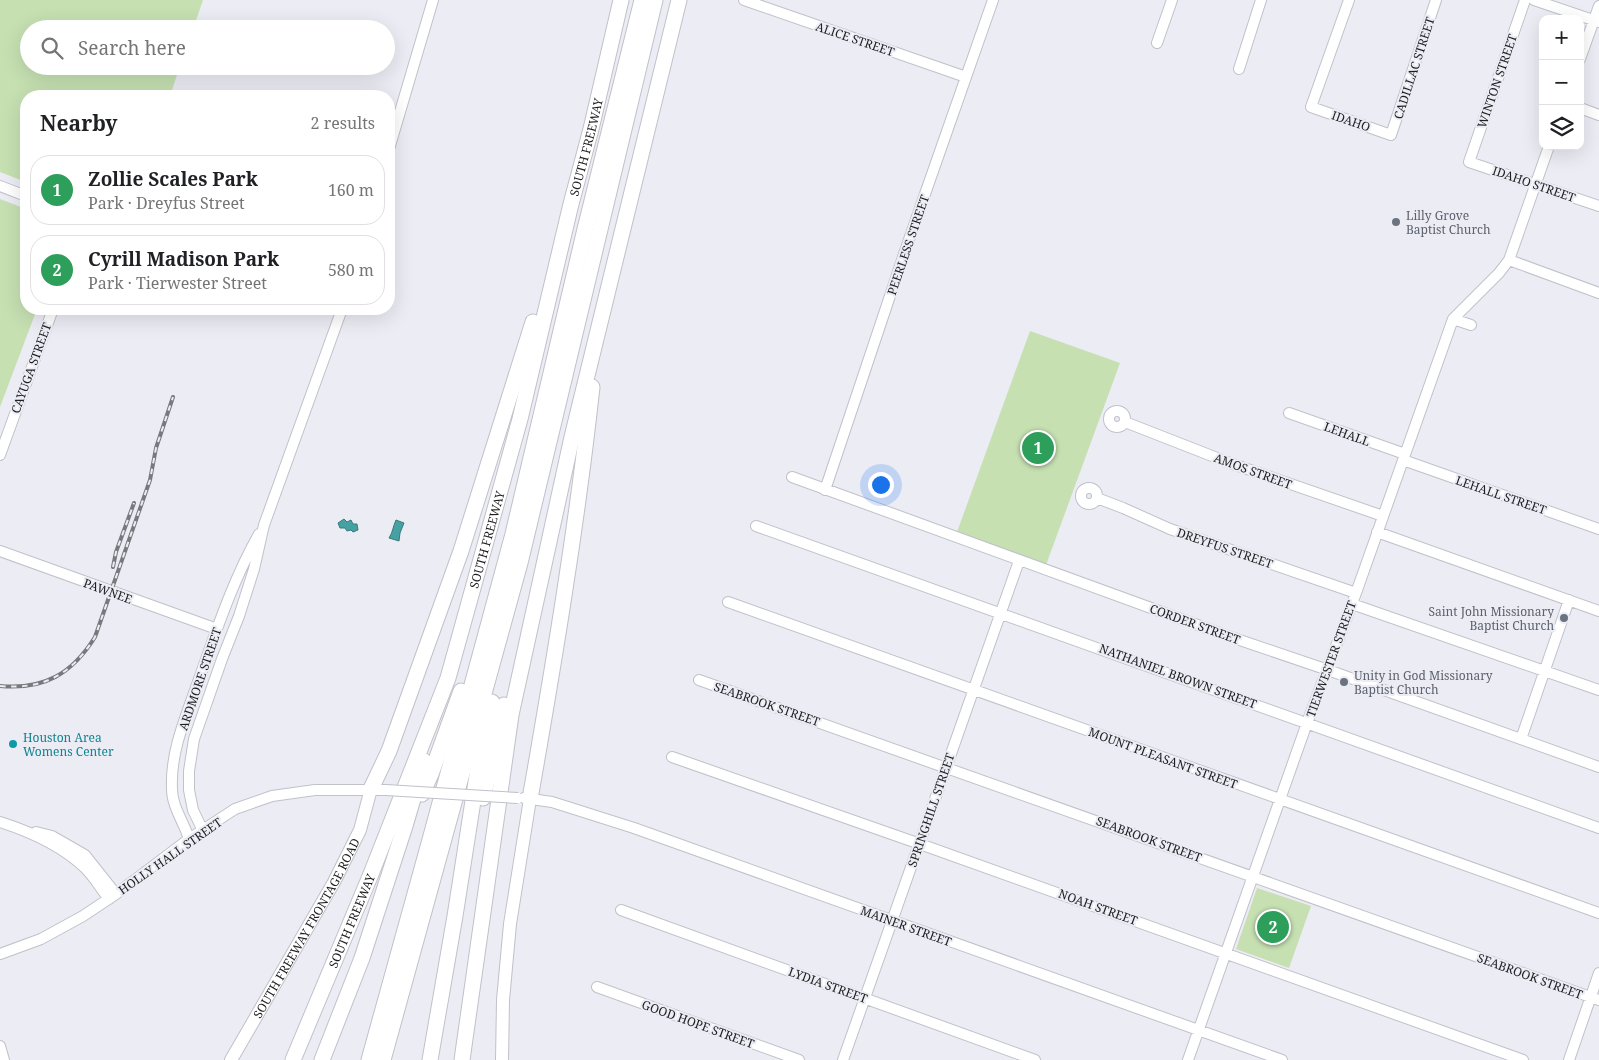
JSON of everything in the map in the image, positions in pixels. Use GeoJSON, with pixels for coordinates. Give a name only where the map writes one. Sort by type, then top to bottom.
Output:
{"type":"FeatureCollection","features":[{"type":"Feature","properties":{"kind":"highway","name":"SOUTH FREEWAY"},"geometry":{"type":"LineString","coordinates":[[293,1060],[371,874],[448,678],[520,419],[621,0]]}},
{"type":"Feature","properties":{"kind":"highway"},"geometry":{"type":"LineString","coordinates":[[369,1060],[432,836],[513,534],[585,228],[642,0]]}},
{"type":"Feature","properties":{"kind":"highway"},"geometry":{"type":"LineString","coordinates":[[383,1060],[520,563],[655,0]]}},
{"type":"Feature","properties":{"kind":"highway"},"geometry":{"type":"LineString","coordinates":[[462,1060],[511,715],[572,437],[679,0]]}},
{"type":"Feature","properties":{"kind":"highway"},"geometry":{"type":"LineString","coordinates":[[378,789],[389,751],[468,529],[571,204]]}},
{"type":"Feature","properties":{"kind":"highway"},"geometry":{"type":"LineString","coordinates":[[524,798],[546,705],[585,449],[599,326]]}},
{"type":"Feature","properties":{"kind":"highway"},"geometry":{"type":"LineString","coordinates":[[405,826],[432,774],[441,750],[478,643],[501,553],[513,534]]}},
{"type":"Feature","properties":{"kind":"highway"},"geometry":{"type":"LineString","coordinates":[[455,916],[506,696],[545,559]]}},
{"type":"Feature","properties":{"kind":"highway"},"geometry":{"type":"LineString","coordinates":[[430,1060],[478,768],[499,668],[500,636]]}},
{"type":"Feature","properties":{"kind":"highway"},"geometry":{"type":"LineString","coordinates":[[322,1060],[362,958],[405,826],[448,678]]}},
{"type":"Feature","properties":{"kind":"main road","name":"SOUTH FREEWAY FRONTAGE ROAD"},"geometry":{"type":"LineString","coordinates":[[231,1060],[334,882],[378,789]]}},
{"type":"Feature","properties":{"kind":"main road"},"geometry":{"type":"LineString","coordinates":[[502,1060],[503,1000],[524,798]]}},
{"type":"Feature","properties":{"kind":"street"},"geometry":{"type":"LineString","coordinates":[[395,128],[432,0]]}},
{"type":"Feature","properties":{"kind":"street","name":"ALICE STREET"},"geometry":{"type":"LineString","coordinates":[[744,0],[966,77]]}},
{"type":"Feature","properties":{"kind":"street","name":"PEERLESS STREET"},"geometry":{"type":"LineString","coordinates":[[825,490],[904,254],[993,0]]}},
{"type":"Feature","properties":{"kind":"street"},"geometry":{"type":"LineString","coordinates":[[1157,43],[1172,0]]}},
{"type":"Feature","properties":{"kind":"street"},"geometry":{"type":"LineString","coordinates":[[1240,69],[1261,0]]}},
{"type":"Feature","properties":{"kind":"street","name":"IDAHO"},"geometry":{"type":"LineString","coordinates":[[1349,0],[1311,107],[1391,135]]}},
{"type":"Feature","properties":{"kind":"street","name":"CADILLAC STREET"},"geometry":{"type":"LineString","coordinates":[[1391,135],[1436,0]]}},
{"type":"Feature","properties":{"kind":"street","name":"WINTON STREET"},"geometry":{"type":"LineString","coordinates":[[1470,162],[1524,0]]}},
{"type":"Feature","properties":{"kind":"street"},"geometry":{"type":"LineString","coordinates":[[1534,0],[1596,21]]}},
{"type":"Feature","properties":{"kind":"street"},"geometry":{"type":"LineString","coordinates":[[1584,50],[1596,21],[1599,6]]}},
{"type":"Feature","properties":{"kind":"street"},"geometry":{"type":"LineString","coordinates":[[1584,109],[1599,115]]}},
{"type":"Feature","properties":{"kind":"street"},"geometry":{"type":"LineString","coordinates":[[1548,150],[1509,260],[1599,292]]}},
{"type":"Feature","properties":{"kind":"street","name":"IDAHO STREET"},"geometry":{"type":"LineString","coordinates":[[1470,162],[1599,206]]}},
{"type":"Feature","properties":{"kind":"street"},"geometry":{"type":"LineString","coordinates":[[0,186],[20,194]]}},
{"type":"Feature","properties":{"kind":"street","name":"TIERWESTER STREET"},"geometry":{"type":"LineString","coordinates":[[1188,1060],[1453,319],[1499,273],[1509,260]]}},
{"type":"Feature","properties":{"kind":"street","name":"CAYUGA STREET"},"geometry":{"type":"LineString","coordinates":[[0,455],[51,315]]}},
{"type":"Feature","properties":{"kind":"street","name":"ARDMORE STREET"},"geometry":{"type":"LineString","coordinates":[[203,831],[193,810],[189,790],[189,771],[193,741],[239,616],[254,570],[264,525],[337,315]]}},
{"type":"Feature","properties":{"kind":"street"},"geometry":{"type":"LineString","coordinates":[[1453,319],[1472,325]]}},
{"type":"Feature","properties":{"kind":"street","name":"LEHALL"},"geometry":{"type":"LineString","coordinates":[[1289,413],[1404,457]]}},
{"type":"Feature","properties":{"kind":"street","name":"AMOS STREET"},"geometry":{"type":"LineString","coordinates":[[1125,422],[1222,460],[1383,516]]}},
{"type":"Feature","properties":{"kind":"street","name":"LEHALL STREET"},"geometry":{"type":"LineString","coordinates":[[1404,457],[1599,529]]}},
{"type":"Feature","properties":{"kind":"street","name":"CORDER STREET"},"geometry":{"type":"LineString","coordinates":[[792,477],[1019,561],[1599,767]]}},
{"type":"Feature","properties":{"kind":"street","name":"DREYFUS STREET"},"geometry":{"type":"LineString","coordinates":[[1097,498],[1170,529],[1356,593]]}},
{"type":"Feature","properties":{"kind":"street","name":"ARDMORE STREET"},"geometry":{"type":"LineString","coordinates":[[189,839],[178,816],[172,792],[172,768],[180,737],[217,629],[243,562],[264,525]]}},
{"type":"Feature","properties":{"kind":"street","name":"NATHANIEL BROWN STREET"},"geometry":{"type":"LineString","coordinates":[[756,526],[1599,828]]}},
{"type":"Feature","properties":{"kind":"street"},"geometry":{"type":"LineString","coordinates":[[1377,532],[1599,610]]}},
{"type":"Feature","properties":{"kind":"street","name":"PAWNEE"},"geometry":{"type":"LineString","coordinates":[[0,551],[217,629]]}},
{"type":"Feature","properties":{"kind":"street","name":"SPRINGHILL STREET"},"geometry":{"type":"LineString","coordinates":[[844,1060],[1019,561]]}},
{"type":"Feature","properties":{"kind":"street"},"geometry":{"type":"LineString","coordinates":[[1521,739],[1569,600]]}},
{"type":"Feature","properties":{"kind":"street","name":"MOUNT PLEASANT STREET"},"geometry":{"type":"LineString","coordinates":[[728,602],[1599,913]]}},
{"type":"Feature","properties":{"kind":"street"},"geometry":{"type":"LineString","coordinates":[[1352,604],[1599,690]]}},
{"type":"Feature","properties":{"kind":"street","name":"SEABROOK STREET"},"geometry":{"type":"LineString","coordinates":[[699,680],[1595,999]]}},
{"type":"Feature","properties":{"kind":"street"},"geometry":{"type":"LineString","coordinates":[[180,737],[193,741]]}},
{"type":"Feature","properties":{"kind":"street","name":"NOAH STREET"},"geometry":{"type":"LineString","coordinates":[[672,757],[1523,1060]]}},
{"type":"Feature","properties":{"kind":"street","name":"HOLLY HALL STREET"},"geometry":{"type":"LineString","coordinates":[[0,954],[41,939],[83,916],[189,839],[235,810],[272,796],[316,790],[378,789],[524,798]]}},
{"type":"Feature","properties":{"kind":"street","name":"MAINER STREET"},"geometry":{"type":"LineString","coordinates":[[524,798],[552,802],[590,812],[1282,1060]]}},
{"type":"Feature","properties":{"kind":"street"},"geometry":{"type":"LineString","coordinates":[[0,822],[20,829],[52,836],[85,855],[112,896]]}},
{"type":"Feature","properties":{"kind":"street","name":"LYDIA STREET"},"geometry":{"type":"LineString","coordinates":[[621,910],[1035,1060]]}},
{"type":"Feature","properties":{"kind":"street"},"geometry":{"type":"LineString","coordinates":[[1569,1060],[1595,999],[1599,973]]}},
{"type":"Feature","properties":{"kind":"street","name":"GOOD HOPE STREET"},"geometry":{"type":"LineString","coordinates":[[597,987],[799,1060]]}},
{"type":"Feature","properties":{"kind":"street"},"geometry":{"type":"LineString","coordinates":[[0,1046],[4,1060]]}},
{"type":"Feature","properties":{"kind":"green space"},"geometry":{"type":"Polygon","coordinates":[[[0,0],[203,0],[196,20],[20,20],[20,75],[177,75],[172,90],[20,90],[20,180],[0,172],[0,0]]]}},
{"type":"Feature","properties":{"kind":"green space"},"geometry":{"type":"Polygon","coordinates":[[[0,199],[20,207],[20,315],[35,315],[0,407],[0,199]]]}},
{"type":"Feature","properties":{"kind":"green space"},"geometry":{"type":"Polygon","coordinates":[[[1030,331],[1120,363],[1046,565],[957,532],[1030,331]]]}},
{"type":"Feature","properties":{"kind":"green space"},"geometry":{"type":"Polygon","coordinates":[[[1257,888],[1311,906],[1289,968],[1236,949],[1257,888]]]}},
{"type":"Feature","properties":{"kind":"water"},"geometry":{"type":"Polygon","coordinates":[[[344,519],[347,522],[351,520],[353,524],[357,524],[358,530],[353,532],[340,528],[338,523],[344,519]]]}},
{"type":"Feature","properties":{"kind":"water"},"geometry":{"type":"Polygon","coordinates":[[[396,520],[404,523],[399,541],[389,538],[396,520]]]}},
{"type":"Feature","properties":{"kind":"railway"},"geometry":{"type":"LineString","coordinates":[[0,686],[16,687],[30,685],[55,677],[77,661],[95,637],[150,480],[156,448],[173,397]]}},
{"type":"Feature","properties":{"kind":"railway"},"geometry":{"type":"LineString","coordinates":[[113,567],[116,552],[134,503]]}},
{"type":"Feature","properties":{"kind":"place","name":"Lilly Grove Baptist Church"},"geometry":{"type":"Point","coordinates":[1396,222]}},
{"type":"Feature","properties":{"kind":"place","name":"Zollie Scales Park"},"geometry":{"type":"Point","coordinates":[1038,448]}},
{"type":"Feature","properties":{"kind":"place","name":"Saint John Missionary Baptist Church"},"geometry":{"type":"Point","coordinates":[1564,618]}},
{"type":"Feature","properties":{"kind":"place","name":"Unity in God Missionary Baptist Church"},"geometry":{"type":"Point","coordinates":[1344,682]}},
{"type":"Feature","properties":{"kind":"place","name":"Houston Area Womens Center"},"geometry":{"type":"Point","coordinates":[13,744]}},
{"type":"Feature","properties":{"kind":"place","name":"Cyrill Madison Park"},"geometry":{"type":"Point","coordinates":[1273,927]}}]}
